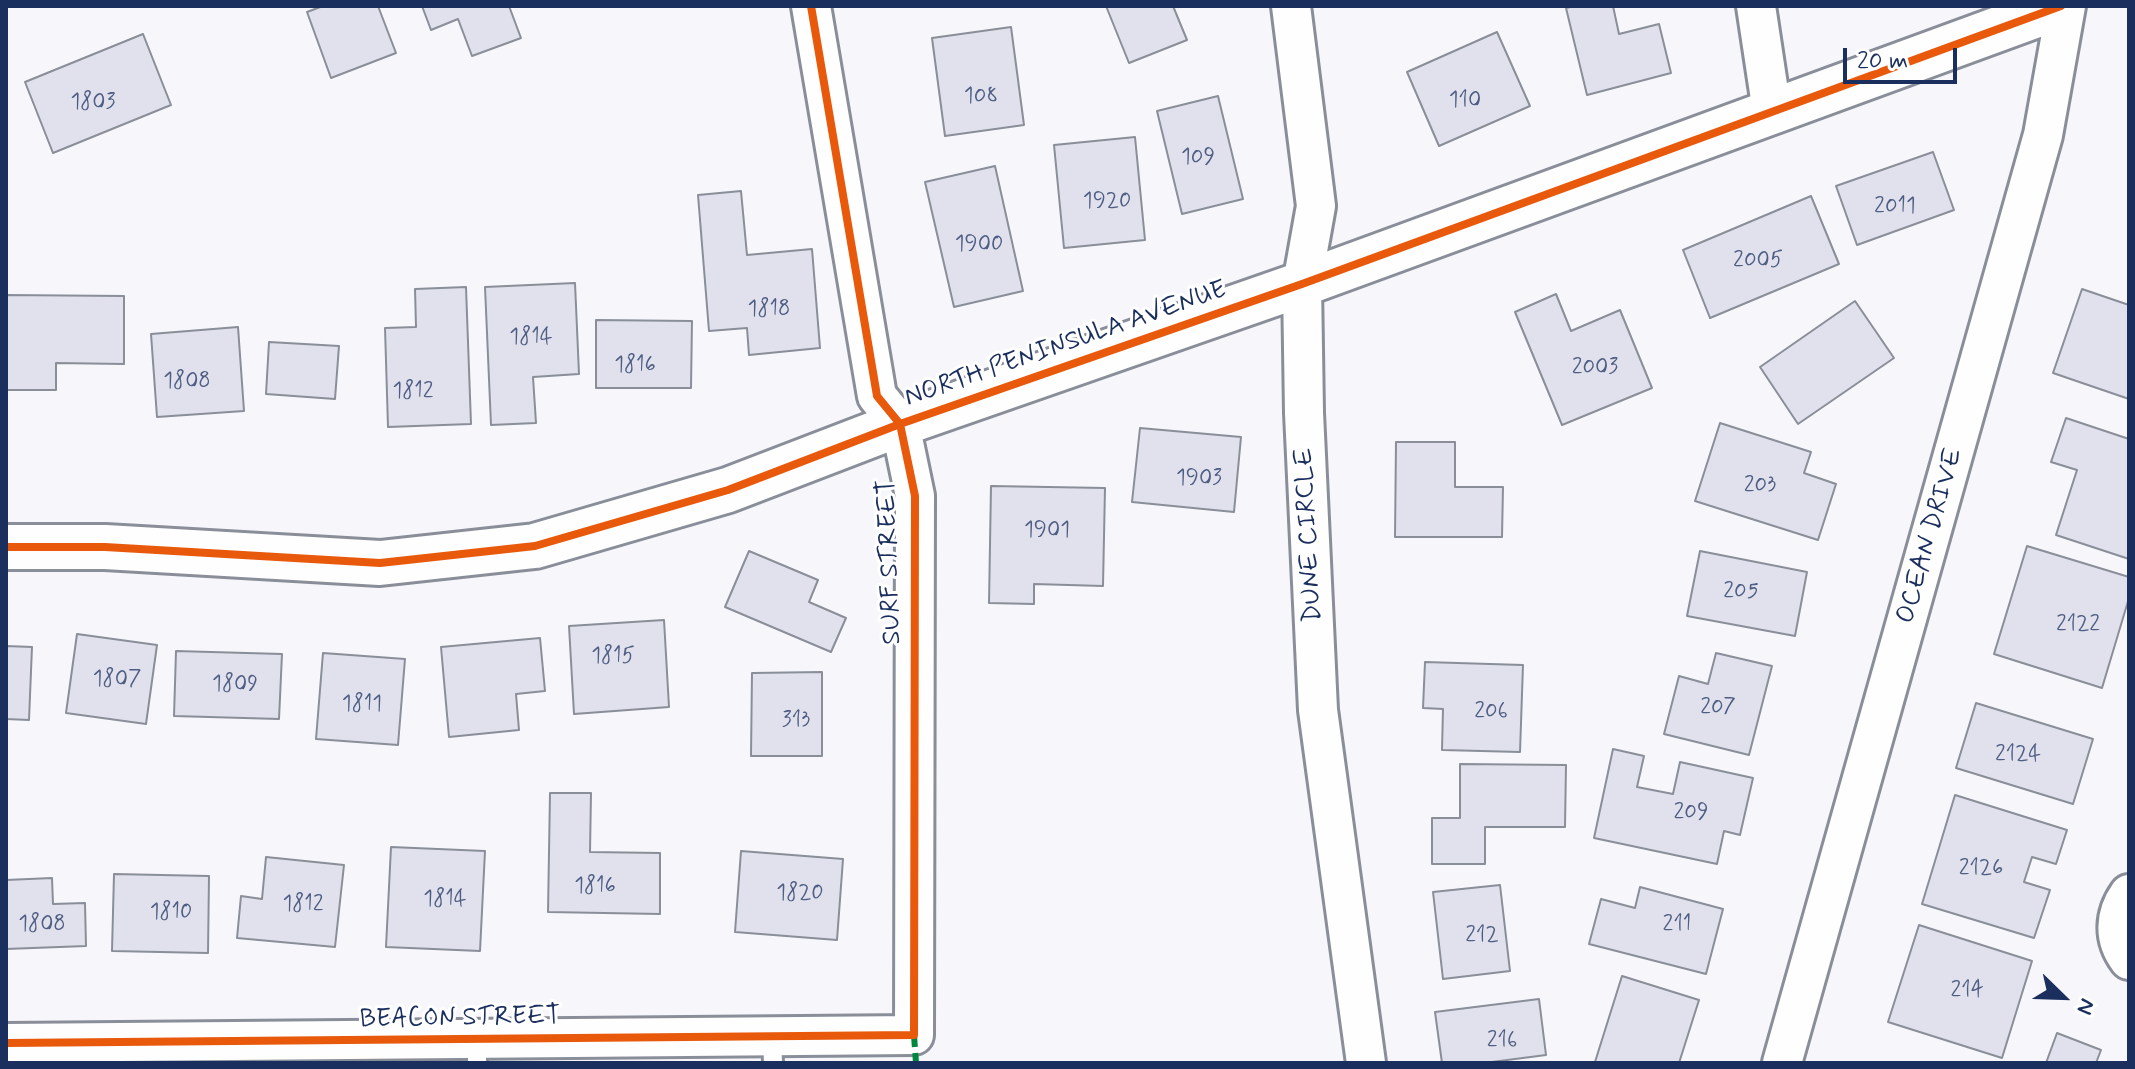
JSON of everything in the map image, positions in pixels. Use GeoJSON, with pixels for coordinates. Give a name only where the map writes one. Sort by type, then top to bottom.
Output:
{"type":"FeatureCollection","features":[{"type":"Feature","properties":{"kind":"street","name":"SURF STREET"},"geometry":{"type":"LineString","coordinates":[[811,6],[877,396],[900,424],[915,496],[914,1035]]}},
{"type":"Feature","properties":{"kind":"street","name":"DUNE CIRCLE"},"geometry":{"type":"LineString","coordinates":[[1291,6],[1316,206],[1302,284],[1318,710],[1366,1063]]}},
{"type":"Feature","properties":{"kind":"street"},"geometry":{"type":"LineString","coordinates":[[1756,6],[1772,112]]}},
{"type":"Feature","properties":{"kind":"street","name":"NORTH PENINSULA AVENUE"},"geometry":{"type":"LineString","coordinates":[[6,547],[105,547],[380,563],[535,546],[728,490],[900,424],[1302,284],[2063,6]]}},
{"type":"Feature","properties":{"kind":"street","name":"OCEAN DRIVE"},"geometry":{"type":"LineString","coordinates":[[1782,1063],[2043,135],[2063,6]]}},
{"type":"Feature","properties":{"kind":"street"},"geometry":{"type":"LineString","coordinates":[[2129,894],[2120,909],[2117,929],[2121,949],[2129,960]]}},
{"type":"Feature","properties":{"kind":"street","name":"BEACON STREET"},"geometry":{"type":"LineString","coordinates":[[6,1043],[477,1051],[772,1050],[914,1035]]}},
{"type":"Feature","properties":{"kind":"building"},"geometry":{"type":"Polygon","coordinates":[[[323,6],[378,6],[396,53],[331,78],[307,12],[323,6]]]}},
{"type":"Feature","properties":{"kind":"building"},"geometry":{"type":"Polygon","coordinates":[[[422,6],[509,6],[521,38],[472,56],[458,19],[431,30],[422,6]]]}},
{"type":"Feature","properties":{"kind":"building"},"geometry":{"type":"Polygon","coordinates":[[[1106,6],[1173,6],[1187,40],[1129,63],[1106,6]]]}},
{"type":"Feature","properties":{"kind":"building"},"geometry":{"type":"Polygon","coordinates":[[[1613,6],[1619,34],[1659,24],[1671,73],[1587,95],[1566,8],[1613,6]]]}},
{"type":"Feature","properties":{"kind":"building"},"geometry":{"type":"Polygon","coordinates":[[[1011,27],[1024,125],[945,136],[932,38],[1011,27]]]}},
{"type":"Feature","properties":{"kind":"building"},"geometry":{"type":"Polygon","coordinates":[[[1497,32],[1530,106],[1439,146],[1407,72],[1497,32]]]}},
{"type":"Feature","properties":{"kind":"building"},"geometry":{"type":"Polygon","coordinates":[[[143,34],[171,105],[53,153],[25,82],[143,34]]]}},
{"type":"Feature","properties":{"kind":"building"},"geometry":{"type":"Polygon","coordinates":[[[1218,96],[1243,199],[1182,214],[1157,111],[1218,96]]]}},
{"type":"Feature","properties":{"kind":"building"},"geometry":{"type":"Polygon","coordinates":[[[1135,137],[1145,240],[1064,248],[1054,145],[1135,137]]]}},
{"type":"Feature","properties":{"kind":"building"},"geometry":{"type":"Polygon","coordinates":[[[1933,152],[1954,210],[1857,245],[1836,186],[1933,152]]]}},
{"type":"Feature","properties":{"kind":"building"},"geometry":{"type":"Polygon","coordinates":[[[995,166],[1023,291],[954,307],[925,182],[995,166]]]}},
{"type":"Feature","properties":{"kind":"building"},"geometry":{"type":"Polygon","coordinates":[[[741,191],[747,255],[812,249],[820,348],[749,355],[747,328],[709,331],[698,195],[741,191]]]}},
{"type":"Feature","properties":{"kind":"building"},"geometry":{"type":"Polygon","coordinates":[[[1811,196],[1839,264],[1710,318],[1683,250],[1811,196]]]}},
{"type":"Feature","properties":{"kind":"building"},"geometry":{"type":"Polygon","coordinates":[[[575,283],[579,374],[533,377],[536,423],[491,425],[485,287],[575,283]]]}},
{"type":"Feature","properties":{"kind":"building"},"geometry":{"type":"Polygon","coordinates":[[[466,287],[471,424],[388,427],[385,328],[416,327],[415,289],[466,287]]]}},
{"type":"Feature","properties":{"kind":"building"},"geometry":{"type":"Polygon","coordinates":[[[2082,289],[2129,305],[2129,399],[2053,373],[2082,289]]]}},
{"type":"Feature","properties":{"kind":"building"},"geometry":{"type":"Polygon","coordinates":[[[1556,294],[1571,331],[1620,310],[1652,388],[1562,425],[1515,312],[1556,294]]]}},
{"type":"Feature","properties":{"kind":"building"},"geometry":{"type":"Polygon","coordinates":[[[6,295],[124,296],[124,364],[56,363],[56,390],[6,390],[6,295]]]}},
{"type":"Feature","properties":{"kind":"building"},"geometry":{"type":"Polygon","coordinates":[[[1855,301],[1894,358],[1798,424],[1760,367],[1855,301]]]}},
{"type":"Feature","properties":{"kind":"building"},"geometry":{"type":"Polygon","coordinates":[[[596,320],[692,321],[691,388],[596,388],[596,320]]]}},
{"type":"Feature","properties":{"kind":"building"},"geometry":{"type":"Polygon","coordinates":[[[238,327],[244,411],[157,417],[151,334],[238,327]]]}},
{"type":"Feature","properties":{"kind":"building"},"geometry":{"type":"Polygon","coordinates":[[[269,342],[339,346],[335,399],[266,394],[269,342]]]}},
{"type":"Feature","properties":{"kind":"building"},"geometry":{"type":"Polygon","coordinates":[[[2066,418],[2129,439],[2129,559],[2056,535],[2077,470],[2051,462],[2066,418]]]}},
{"type":"Feature","properties":{"kind":"building"},"geometry":{"type":"Polygon","coordinates":[[[1720,423],[1811,452],[1804,473],[1836,484],[1818,540],[1695,501],[1720,423]]]}},
{"type":"Feature","properties":{"kind":"building"},"geometry":{"type":"Polygon","coordinates":[[[1140,428],[1241,437],[1234,512],[1132,502],[1140,428]]]}},
{"type":"Feature","properties":{"kind":"building"},"geometry":{"type":"Polygon","coordinates":[[[1396,442],[1455,442],[1455,487],[1503,487],[1502,537],[1395,537],[1396,442]]]}},
{"type":"Feature","properties":{"kind":"building"},"geometry":{"type":"Polygon","coordinates":[[[991,486],[1105,488],[1103,586],[1034,584],[1034,604],[989,603],[991,486]]]}},
{"type":"Feature","properties":{"kind":"building"},"geometry":{"type":"Polygon","coordinates":[[[2027,546],[2129,577],[2129,598],[2102,688],[1994,654],[2027,546]]]}},
{"type":"Feature","properties":{"kind":"building"},"geometry":{"type":"Polygon","coordinates":[[[749,551],[818,580],[809,602],[846,618],[831,652],[725,607],[749,551]]]}},
{"type":"Feature","properties":{"kind":"building"},"geometry":{"type":"Polygon","coordinates":[[[1700,551],[1807,572],[1795,636],[1687,616],[1700,551]]]}},
{"type":"Feature","properties":{"kind":"building"},"geometry":{"type":"Polygon","coordinates":[[[664,620],[669,707],[574,714],[569,626],[664,620]]]}},
{"type":"Feature","properties":{"kind":"building"},"geometry":{"type":"Polygon","coordinates":[[[77,634],[157,645],[146,724],[66,713],[77,634]]]}},
{"type":"Feature","properties":{"kind":"building"},"geometry":{"type":"Polygon","coordinates":[[[540,638],[545,691],[516,694],[519,730],[449,737],[441,647],[540,638]]]}},
{"type":"Feature","properties":{"kind":"building"},"geometry":{"type":"Polygon","coordinates":[[[6,646],[32,647],[29,720],[6,719],[6,646]]]}},
{"type":"Feature","properties":{"kind":"building"},"geometry":{"type":"Polygon","coordinates":[[[176,651],[282,654],[279,719],[174,716],[176,651]]]}},
{"type":"Feature","properties":{"kind":"building"},"geometry":{"type":"Polygon","coordinates":[[[323,653],[405,659],[398,745],[316,739],[323,653]]]}},
{"type":"Feature","properties":{"kind":"building"},"geometry":{"type":"Polygon","coordinates":[[[1716,653],[1772,666],[1749,755],[1664,734],[1679,676],[1708,684],[1716,653]]]}},
{"type":"Feature","properties":{"kind":"building"},"geometry":{"type":"Polygon","coordinates":[[[1425,662],[1523,665],[1520,752],[1442,750],[1443,709],[1423,708],[1425,662]]]}},
{"type":"Feature","properties":{"kind":"building"},"geometry":{"type":"Polygon","coordinates":[[[822,672],[822,756],[751,756],[752,673],[822,672]]]}},
{"type":"Feature","properties":{"kind":"building"},"geometry":{"type":"Polygon","coordinates":[[[1976,703],[2093,739],[2073,804],[1956,768],[1976,703]]]}},
{"type":"Feature","properties":{"kind":"building"},"geometry":{"type":"Polygon","coordinates":[[[1613,749],[1644,756],[1637,787],[1673,794],[1680,762],[1753,778],[1740,835],[1724,831],[1717,864],[1594,838],[1613,749]]]}},
{"type":"Feature","properties":{"kind":"building"},"geometry":{"type":"Polygon","coordinates":[[[1460,764],[1566,765],[1565,827],[1485,827],[1485,864],[1432,864],[1432,818],[1460,818],[1460,764]]]}},
{"type":"Feature","properties":{"kind":"building"},"geometry":{"type":"Polygon","coordinates":[[[550,793],[591,793],[590,852],[660,853],[660,914],[548,912],[550,793]]]}},
{"type":"Feature","properties":{"kind":"building"},"geometry":{"type":"Polygon","coordinates":[[[1955,795],[2067,830],[2056,864],[2032,857],[2024,882],[2050,890],[2034,938],[1922,904],[1955,795]]]}},
{"type":"Feature","properties":{"kind":"building"},"geometry":{"type":"Polygon","coordinates":[[[391,847],[485,851],[480,951],[386,947],[391,847]]]}},
{"type":"Feature","properties":{"kind":"building"},"geometry":{"type":"Polygon","coordinates":[[[741,851],[843,859],[837,940],[735,932],[741,851]]]}},
{"type":"Feature","properties":{"kind":"building"},"geometry":{"type":"Polygon","coordinates":[[[266,857],[344,865],[335,947],[237,938],[241,896],[262,899],[266,857]]]}},
{"type":"Feature","properties":{"kind":"building"},"geometry":{"type":"Polygon","coordinates":[[[114,874],[209,876],[208,953],[112,951],[114,874]]]}},
{"type":"Feature","properties":{"kind":"building"},"geometry":{"type":"Polygon","coordinates":[[[52,878],[53,904],[85,903],[86,946],[6,949],[6,880],[52,878]]]}},
{"type":"Feature","properties":{"kind":"building"},"geometry":{"type":"Polygon","coordinates":[[[1500,885],[1510,971],[1443,979],[1433,892],[1500,885]]]}},
{"type":"Feature","properties":{"kind":"building"},"geometry":{"type":"Polygon","coordinates":[[[1640,887],[1723,909],[1706,974],[1589,944],[1601,899],[1635,908],[1640,887]]]}},
{"type":"Feature","properties":{"kind":"building"},"geometry":{"type":"Polygon","coordinates":[[[1919,925],[2032,961],[2002,1058],[1888,1022],[1919,925]]]}},
{"type":"Feature","properties":{"kind":"building"},"geometry":{"type":"Polygon","coordinates":[[[1622,976],[1699,1000],[1679,1063],[1595,1062],[1622,976]]]}},
{"type":"Feature","properties":{"kind":"building"},"geometry":{"type":"Polygon","coordinates":[[[1539,999],[1546,1055],[1484,1063],[1442,1063],[1435,1012],[1539,999]]]}},
{"type":"Feature","properties":{"kind":"building"},"geometry":{"type":"Polygon","coordinates":[[[2057,1033],[2101,1050],[2096,1063],[2046,1063],[2057,1033]]]}},
{"type":"Feature","properties":{"kind":"marked path"},"geometry":{"type":"LineString","coordinates":[[914,1035],[916,1063]]}},
{"type":"Feature","properties":{"kind":"cycle path"},"geometry":{"type":"LineString","coordinates":[[6,1043],[914,1035],[915,496],[900,424],[877,396],[811,6]]}},
{"type":"Feature","properties":{"kind":"cycle path"},"geometry":{"type":"LineString","coordinates":[[6,547],[105,547],[380,563],[535,546],[728,490],[900,424],[1302,284],[2061,6]]}}]}
